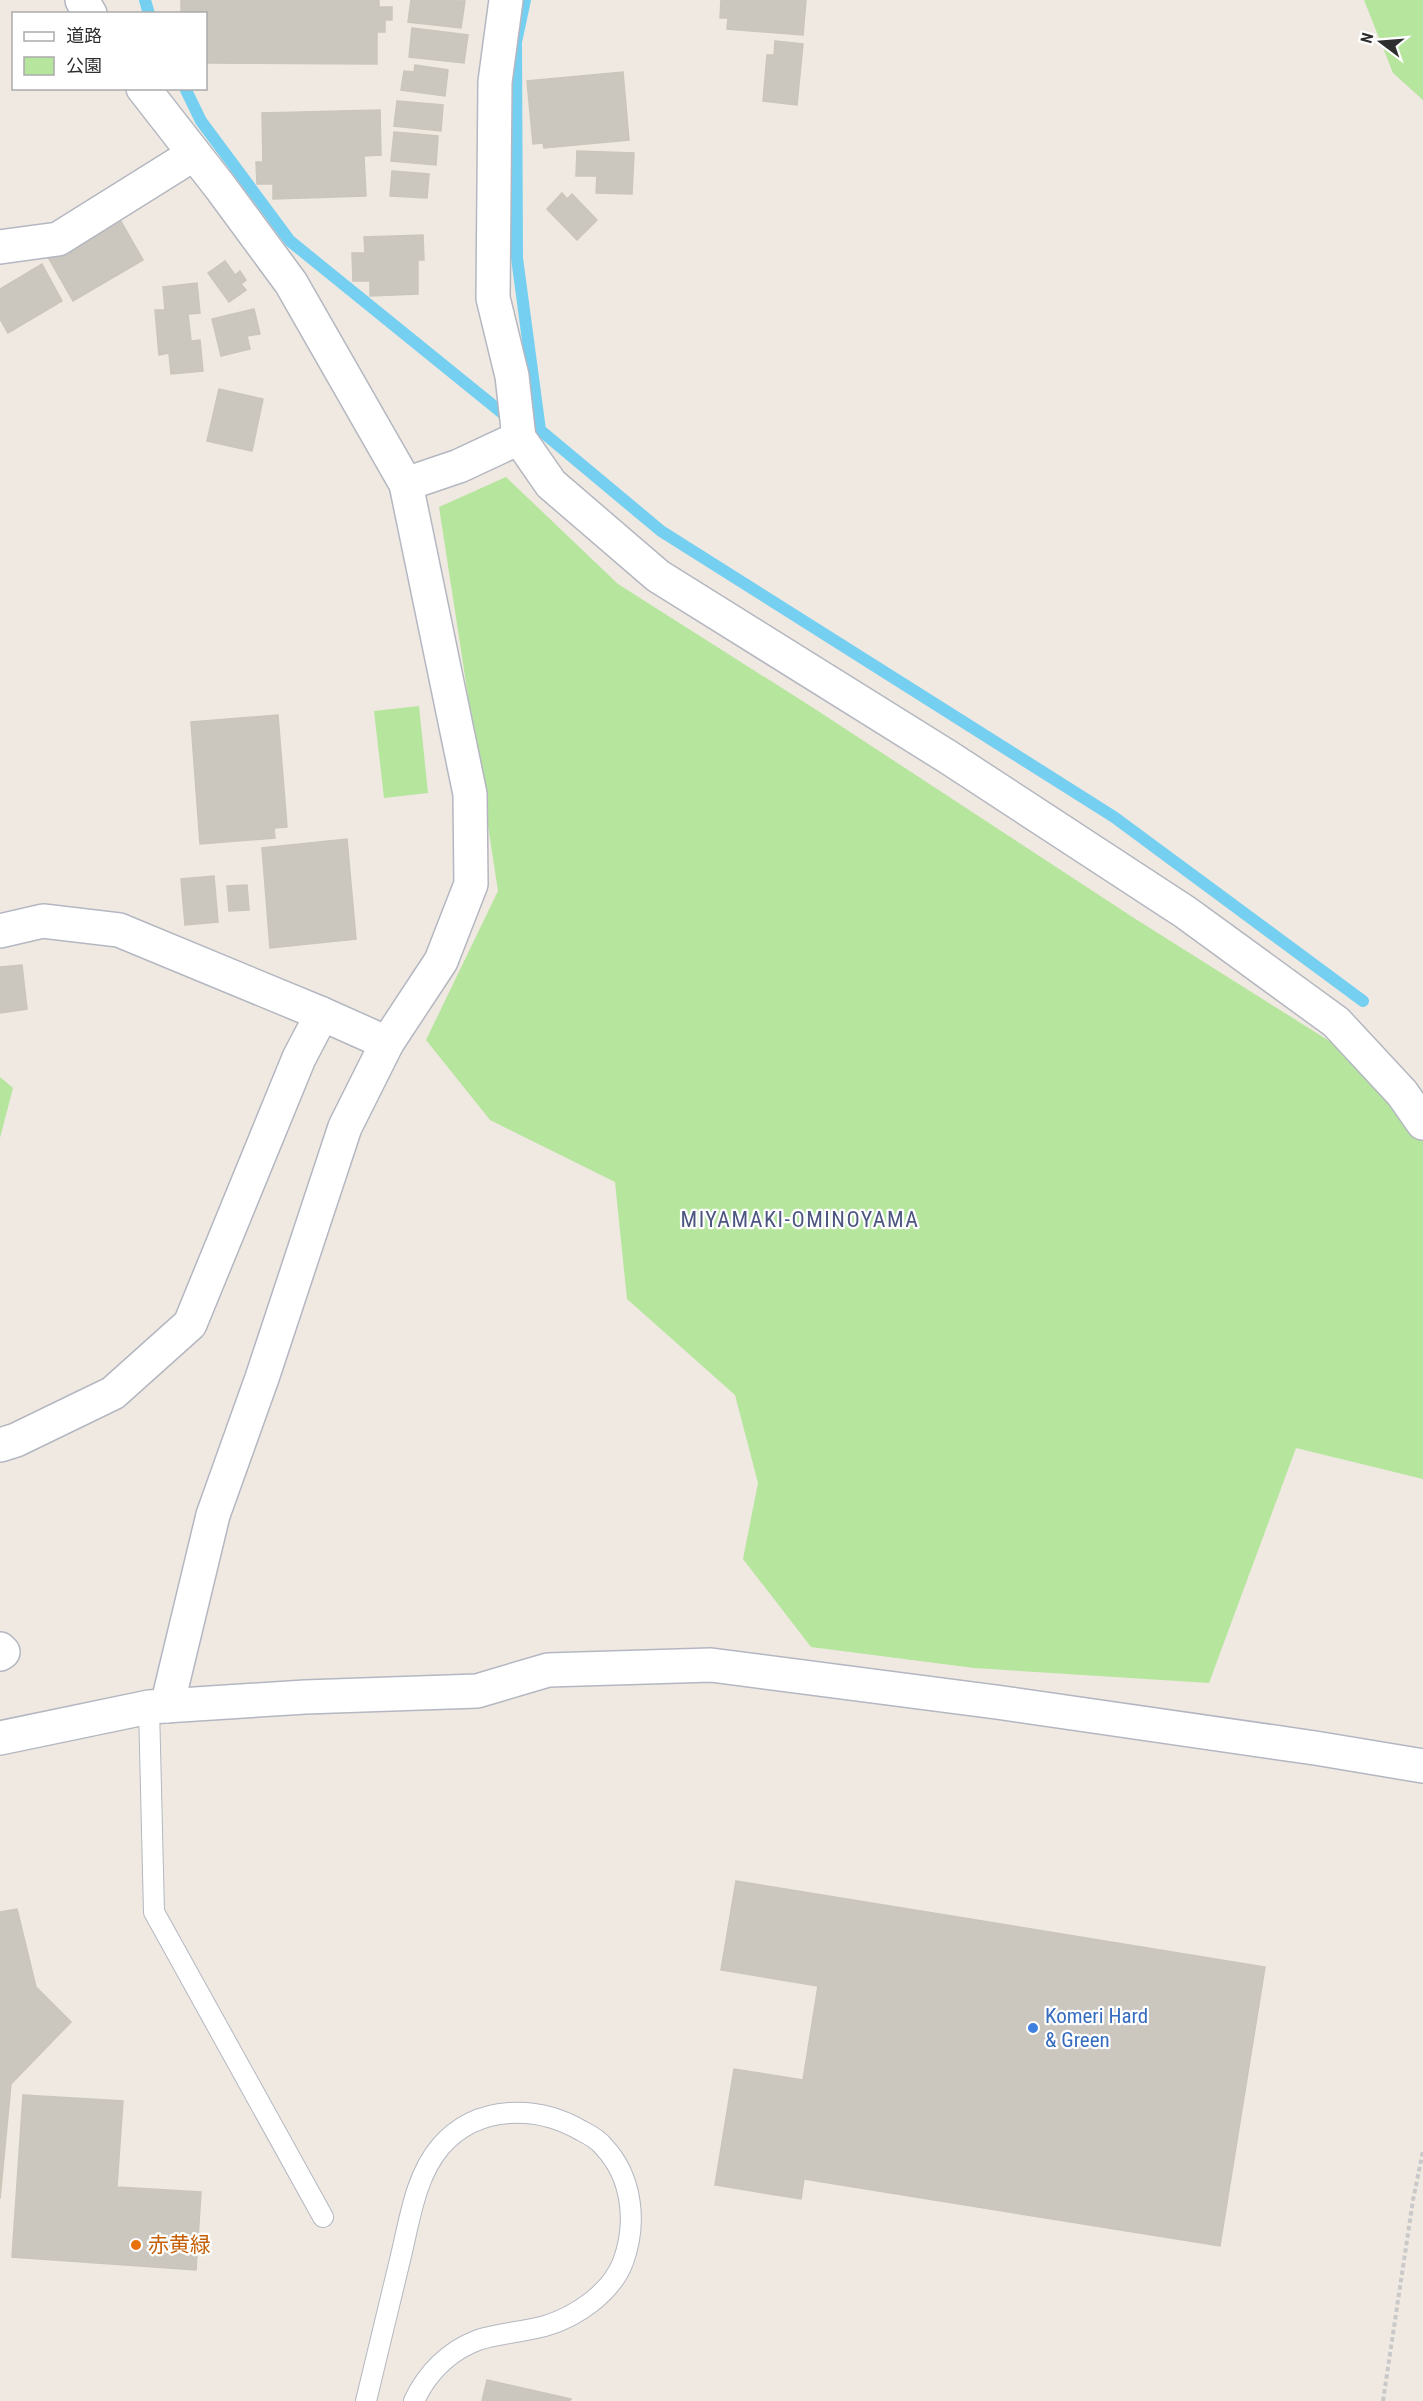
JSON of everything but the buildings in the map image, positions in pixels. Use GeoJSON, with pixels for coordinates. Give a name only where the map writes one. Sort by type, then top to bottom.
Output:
{"type":"FeatureCollection","features":[{"type":"Feature","properties":{"kind":"street"},"geometry":{"type":"LineString","coordinates":[[507,0],[495,82],[494,298],[512,376],[519,438],[551,484],[658,576],[948,757],[1185,912],[1336,1022],[1402,1093],[1423,1123]]}},
{"type":"Feature","properties":{"kind":"street"},"geometry":{"type":"LineString","coordinates":[[145,90],[291,283],[406,484],[470,794],[471,884],[441,961],[387,1043],[345,1127],[266,1366],[213,1515],[158,1707]]}},
{"type":"Feature","properties":{"kind":"street"},"geometry":{"type":"LineString","coordinates":[[0,247],[58,239],[194,154]]}},
{"type":"Feature","properties":{"kind":"street"},"geometry":{"type":"LineString","coordinates":[[406,484],[459,466],[519,438]]}},
{"type":"Feature","properties":{"kind":"street"},"geometry":{"type":"LineString","coordinates":[[0,931],[43,921],[119,930],[387,1043]]}},
{"type":"Feature","properties":{"kind":"street"},"geometry":{"type":"LineString","coordinates":[[0,1445],[16,1440],[113,1393],[190,1324],[299,1058],[322,1014]]}},
{"type":"Feature","properties":{"kind":"street"},"geometry":{"type":"LineString","coordinates":[[0,1738],[158,1707],[304,1697],[477,1691],[549,1670],[711,1665],[1304,1746],[1423,1766]]}},
{"type":"Feature","properties":{"kind":"lane"},"geometry":{"type":"LineString","coordinates":[[158,1707],[154,1912],[323,2217]]}},
{"type":"Feature","properties":{"kind":"lane"},"geometry":{"type":"LineString","coordinates":[[366,2401],[420,2182],[442,2145],[479,2119],[500,2113],[524,2112],[552,2117],[591,2136],[604,2146],[619,2168],[625,2182],[632,2226],[622,2264],[601,2294],[573,2315],[545,2326],[478,2341],[458,2350],[438,2365],[414,2401]]}},
{"type":"Feature","properties":{"kind":"path"},"geometry":{"type":"LineString","coordinates":[[1383,2401],[1413,2200],[1423,2151]]}},
{"type":"Feature","properties":{"kind":"green space"},"geometry":{"type":"Polygon","coordinates":[[[1364,0],[1423,0],[1423,100],[1393,73],[1364,0]]]}},
{"type":"Feature","properties":{"kind":"green space"},"geometry":{"type":"Polygon","coordinates":[[[506,477],[618,584],[815,709],[1134,918],[1423,1100],[1423,1479],[1296,1448],[1209,1683],[974,1668],[811,1647],[743,1559],[758,1483],[735,1395],[627,1299],[615,1182],[490,1120],[426,1040],[498,891],[439,507],[506,477]]]}},
{"type":"Feature","properties":{"kind":"green space"},"geometry":{"type":"Polygon","coordinates":[[[419,706],[428,793],[384,798],[374,711],[419,706]]]}},
{"type":"Feature","properties":{"kind":"green space"},"geometry":{"type":"Polygon","coordinates":[[[0,1077],[13,1088],[0,1138],[0,1077]]]}},
{"type":"Feature","properties":{"kind":"waterway"},"geometry":{"type":"LineString","coordinates":[[145,0],[148,12]]}},
{"type":"Feature","properties":{"kind":"waterway"},"geometry":{"type":"LineString","coordinates":[[525,0],[516,42],[517,258],[540,430],[661,531],[1114,817],[1363,1001]]}},
{"type":"Feature","properties":{"kind":"waterway"},"geometry":{"type":"LineString","coordinates":[[186,90],[201,121],[290,241],[511,420]]}},
{"type":"Feature","properties":{"kind":"place","name":"Komeri Hard & Green"},"geometry":{"type":"Point","coordinates":[1033,2028]}},
{"type":"Feature","properties":{"kind":"place","name":"赤黄緑"},"geometry":{"type":"Point","coordinates":[136,2245]}},
{"type":"Feature","properties":{"kind":"district","name":"MIYAMAKI-OMINOYAMA"},"geometry":{"type":"Point","coordinates":[800,1219]}}]}
